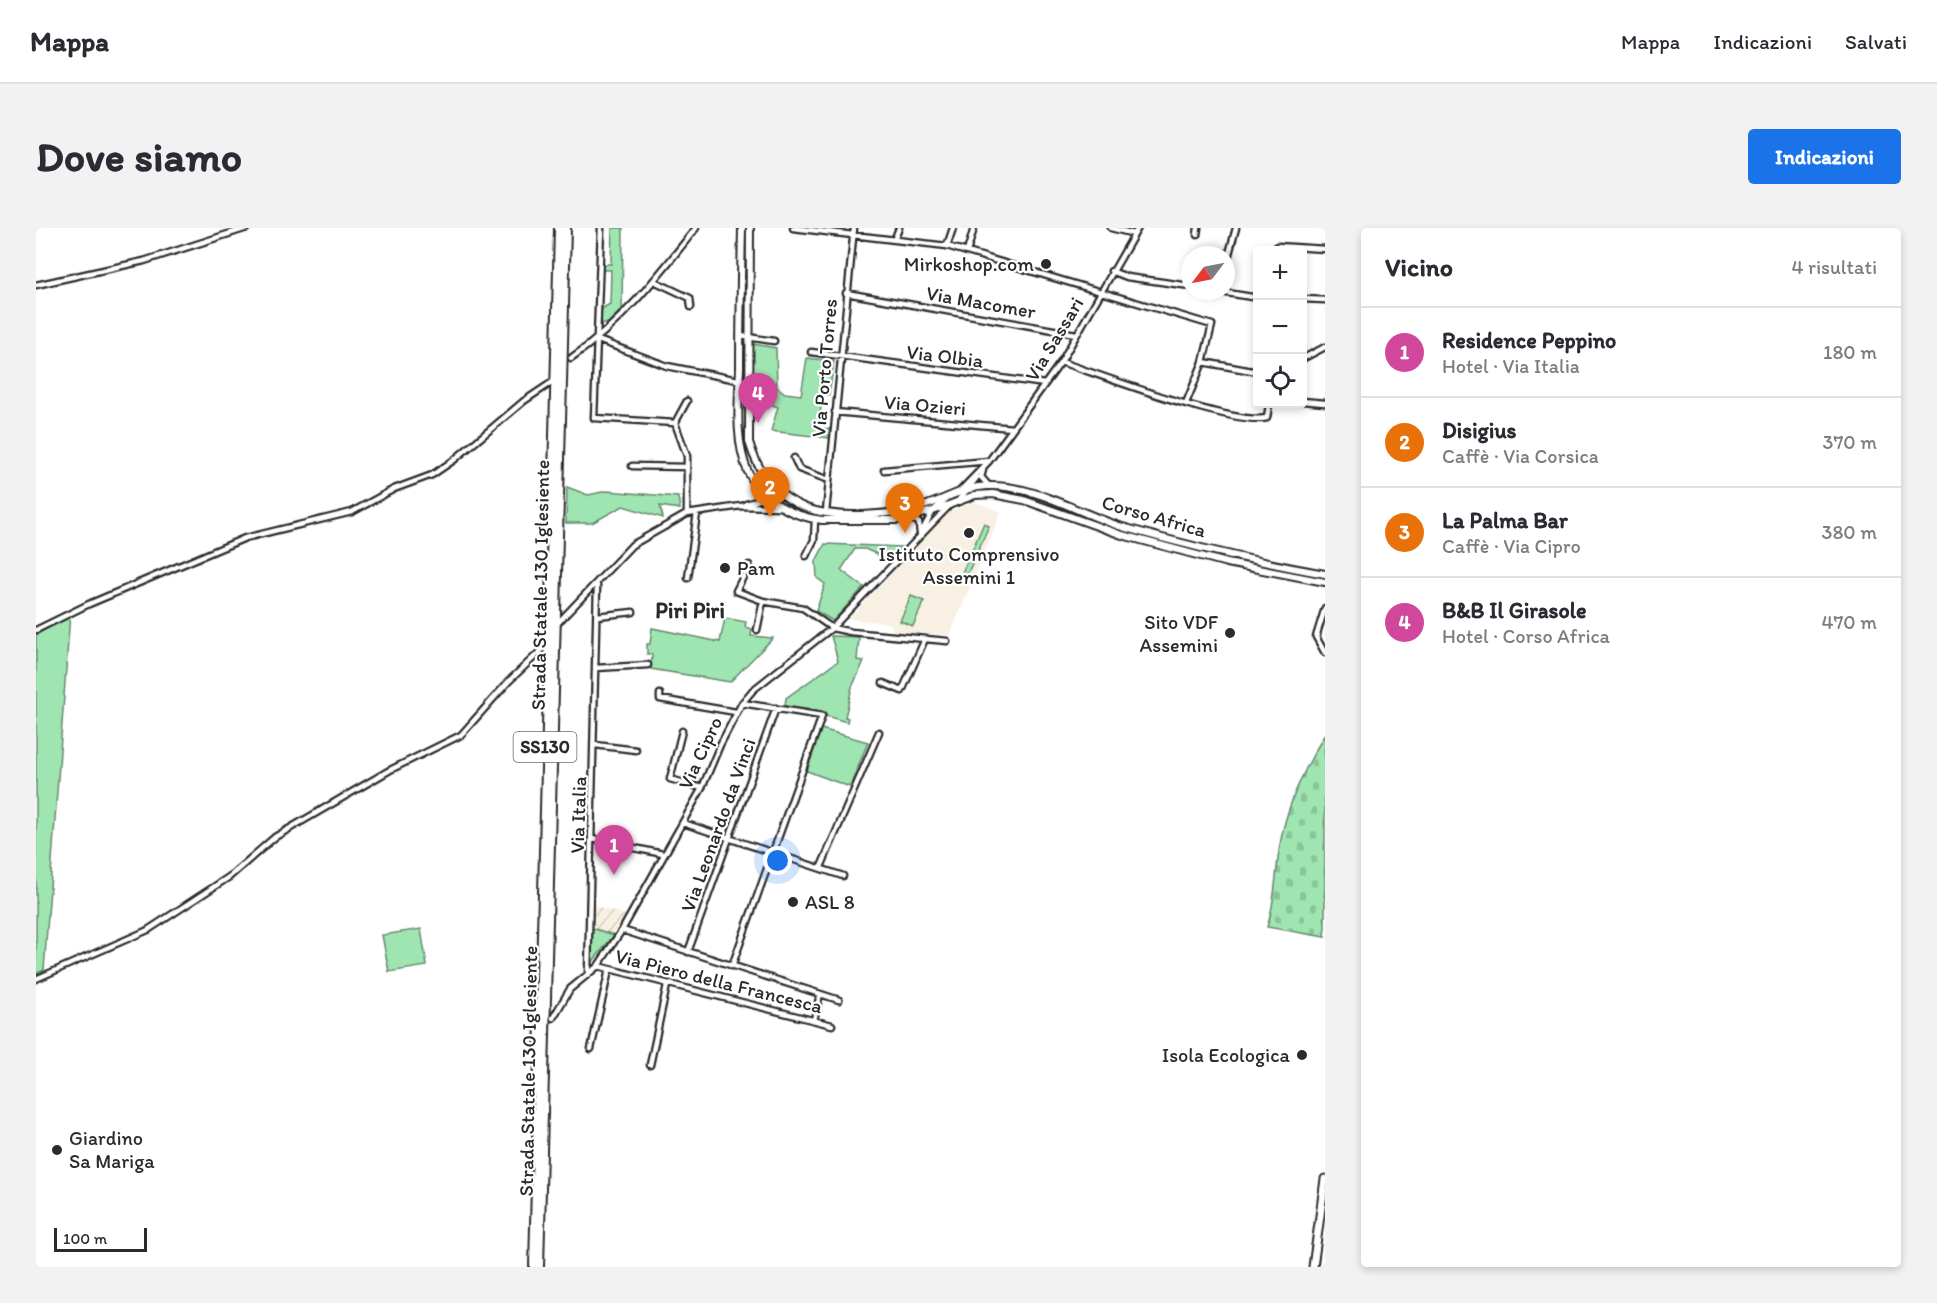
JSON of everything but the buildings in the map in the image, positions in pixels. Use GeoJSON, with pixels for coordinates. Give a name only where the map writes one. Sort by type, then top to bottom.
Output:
{"type":"FeatureCollection","features":[{"type":"Feature","properties":{"kind":"main road","name":"Strada Statale 130 Iglesiente"},"geometry":{"type":"LineString","coordinates":[[534,1267],[547,645],[559,228]]}},
{"type":"Feature","properties":{"kind":"main road","name":"Strada Statale 130 Iglesiente"},"geometry":{"type":"LineString","coordinates":[[539,1267],[566,228]]}},
{"type":"Feature","properties":{"kind":"main road"},"geometry":{"type":"LineString","coordinates":[[1313,1267],[1325,1179]]}},
{"type":"Feature","properties":{"kind":"street"},"geometry":{"type":"LineString","coordinates":[[36,285],[137,263],[247,228]]}},
{"type":"Feature","properties":{"kind":"street"},"geometry":{"type":"LineString","coordinates":[[601,228],[594,418],[675,423]]}},
{"type":"Feature","properties":{"kind":"street"},"geometry":{"type":"LineString","coordinates":[[571,358],[598,340],[654,281],[696,228]]}},
{"type":"Feature","properties":{"kind":"street","name":"Corso Africa"},"geometry":{"type":"LineString","coordinates":[[742,228],[739,427],[748,471],[758,486],[780,507],[815,519],[897,520],[933,511],[952,501],[960,491],[989,486],[1016,488],[1125,528],[1255,563],[1325,574]]}},
{"type":"Feature","properties":{"kind":"street","name":"Corso Africa"},"geometry":{"type":"LineString","coordinates":[[750,228],[748,382],[752,450],[761,473],[782,495],[807,508],[826,512],[903,512],[981,495],[1010,496],[1122,535],[1266,573],[1325,582]]}},
{"type":"Feature","properties":{"kind":"street"},"geometry":{"type":"LineString","coordinates":[[793,228],[853,231],[947,246],[1101,290],[1212,325],[1203,362],[1186,403]]}},
{"type":"Feature","properties":{"kind":"street"},"geometry":{"type":"LineString","coordinates":[[895,238],[899,228]]}},
{"type":"Feature","properties":{"kind":"street"},"geometry":{"type":"LineString","coordinates":[[947,246],[952,228]]}},
{"type":"Feature","properties":{"kind":"street"},"geometry":{"type":"LineString","coordinates":[[967,252],[974,228]]}},
{"type":"Feature","properties":{"kind":"street"},"geometry":{"type":"LineString","coordinates":[[1111,228],[1134,234]]}},
{"type":"Feature","properties":{"kind":"street","name":"Via Sassari"},"geometry":{"type":"LineString","coordinates":[[952,501],[972,488],[989,460],[1061,362],[1138,228]]}},
{"type":"Feature","properties":{"kind":"street"},"geometry":{"type":"LineString","coordinates":[[1197,235],[1198,228]]}},
{"type":"Feature","properties":{"kind":"street"},"geometry":{"type":"LineString","coordinates":[[1231,246],[1236,228]]}},
{"type":"Feature","properties":{"kind":"street","name":"Via Porto Torres"},"geometry":{"type":"LineString","coordinates":[[826,512],[853,231]]}},
{"type":"Feature","properties":{"kind":"street"},"geometry":{"type":"LineString","coordinates":[[1307,248],[1325,249]]}},
{"type":"Feature","properties":{"kind":"street"},"geometry":{"type":"LineString","coordinates":[[1111,272],[1127,277],[1181,285]]}},
{"type":"Feature","properties":{"kind":"street"},"geometry":{"type":"LineString","coordinates":[[654,281],[690,298],[691,307]]}},
{"type":"Feature","properties":{"kind":"street","name":"Via Macomer"},"geometry":{"type":"LineString","coordinates":[[846,293],[1076,334]]}},
{"type":"Feature","properties":{"kind":"street"},"geometry":{"type":"LineString","coordinates":[[1235,294],[1253,297]]}},
{"type":"Feature","properties":{"kind":"street"},"geometry":{"type":"LineString","coordinates":[[1307,299],[1325,300]]}},
{"type":"Feature","properties":{"kind":"street"},"geometry":{"type":"LineString","coordinates":[[740,336],[774,341]]}},
{"type":"Feature","properties":{"kind":"street"},"geometry":{"type":"LineString","coordinates":[[598,340],[667,366],[748,382]]}},
{"type":"Feature","properties":{"kind":"street"},"geometry":{"type":"LineString","coordinates":[[1307,356],[1325,347]]}},
{"type":"Feature","properties":{"kind":"street","name":"Via Olbia"},"geometry":{"type":"LineString","coordinates":[[811,352],[840,358],[1045,384]]}},
{"type":"Feature","properties":{"kind":"street"},"geometry":{"type":"LineString","coordinates":[[1061,362],[1216,412],[1259,420],[1267,418],[1268,408]]}},
{"type":"Feature","properties":{"kind":"street"},"geometry":{"type":"LineString","coordinates":[[1203,362],[1253,371]]}},
{"type":"Feature","properties":{"kind":"street"},"geometry":{"type":"LineString","coordinates":[[36,630],[89,604],[245,538],[352,512],[394,489],[432,474],[454,460],[524,401],[554,381]]}},
{"type":"Feature","properties":{"kind":"street"},"geometry":{"type":"LineString","coordinates":[[687,401],[675,423],[687,456],[687,514]]}},
{"type":"Feature","properties":{"kind":"street"},"geometry":{"type":"LineString","coordinates":[[1307,401],[1325,403]]}},
{"type":"Feature","properties":{"kind":"street","name":"Via Ozieri"},"geometry":{"type":"LineString","coordinates":[[835,412],[1013,428]]}},
{"type":"Feature","properties":{"kind":"street"},"geometry":{"type":"LineString","coordinates":[[794,458],[799,469],[829,480]]}},
{"type":"Feature","properties":{"kind":"street"},"geometry":{"type":"LineString","coordinates":[[884,470],[989,460]]}},
{"type":"Feature","properties":{"kind":"street","name":"Via Sassari"},"geometry":{"type":"LineString","coordinates":[[960,491],[989,460]]}},
{"type":"Feature","properties":{"kind":"street"},"geometry":{"type":"LineString","coordinates":[[632,466],[687,467]]}},
{"type":"Feature","properties":{"kind":"street"},"geometry":{"type":"LineString","coordinates":[[983,470],[981,477],[989,486]]}},
{"type":"Feature","properties":{"kind":"street"},"geometry":{"type":"LineString","coordinates":[[756,501],[760,492],[758,486]]}},
{"type":"Feature","properties":{"kind":"street"},"geometry":{"type":"LineString","coordinates":[[972,488],[981,495]]}},
{"type":"Feature","properties":{"kind":"street"},"geometry":{"type":"LineString","coordinates":[[555,626],[597,585],[632,545],[687,514],[741,506],[768,496],[782,495]]}},
{"type":"Feature","properties":{"kind":"street","name":"Via Cipro"},"geometry":{"type":"LineString","coordinates":[[553,1018],[570,989],[598,966],[622,930],[702,788],[742,703],[753,690],[832,628],[952,501]]}},
{"type":"Feature","properties":{"kind":"street"},"geometry":{"type":"LineString","coordinates":[[741,506],[780,507]]}},
{"type":"Feature","properties":{"kind":"street","name":"Via Cipro"},"geometry":{"type":"LineString","coordinates":[[920,536],[933,511]]}},
{"type":"Feature","properties":{"kind":"street"},"geometry":{"type":"LineString","coordinates":[[688,578],[697,513]]}},
{"type":"Feature","properties":{"kind":"street"},"geometry":{"type":"LineString","coordinates":[[806,556],[814,540],[815,519]]}},
{"type":"Feature","properties":{"kind":"street"},"geometry":{"type":"LineString","coordinates":[[897,520],[915,520],[920,523],[920,536]]}},
{"type":"Feature","properties":{"kind":"street"},"geometry":{"type":"LineString","coordinates":[[749,565],[736,591],[763,601],[803,608],[832,628],[947,641]]}},
{"type":"Feature","properties":{"kind":"street","name":"Via Italia"},"geometry":{"type":"LineString","coordinates":[[588,973],[597,585]]}},
{"type":"Feature","properties":{"kind":"street"},"geometry":{"type":"LineString","coordinates":[[757,630],[763,601]]}},
{"type":"Feature","properties":{"kind":"street"},"geometry":{"type":"LineString","coordinates":[[1325,608],[1316,637],[1325,653]]}},
{"type":"Feature","properties":{"kind":"street"},"geometry":{"type":"LineString","coordinates":[[597,616],[633,612]]}},
{"type":"Feature","properties":{"kind":"street"},"geometry":{"type":"LineString","coordinates":[[883,682],[902,692],[925,639]]}},
{"type":"Feature","properties":{"kind":"street"},"geometry":{"type":"LineString","coordinates":[[36,979],[148,930],[229,877],[275,837],[390,770],[461,735],[509,681],[547,645]]}},
{"type":"Feature","properties":{"kind":"street"},"geometry":{"type":"LineString","coordinates":[[596,668],[648,665]]}},
{"type":"Feature","properties":{"kind":"street"},"geometry":{"type":"LineString","coordinates":[[660,694],[660,699],[736,712]]}},
{"type":"Feature","properties":{"kind":"street"},"geometry":{"type":"LineString","coordinates":[[732,966],[822,716],[742,703]]}},
{"type":"Feature","properties":{"kind":"street","name":"Via Leonardo da Vinci"},"geometry":{"type":"LineString","coordinates":[[688,952],[776,708]]}},
{"type":"Feature","properties":{"kind":"street"},"geometry":{"type":"LineString","coordinates":[[682,731],[670,779],[702,788]]}},
{"type":"Feature","properties":{"kind":"street"},"geometry":{"type":"LineString","coordinates":[[821,867],[879,732]]}},
{"type":"Feature","properties":{"kind":"street"},"geometry":{"type":"LineString","coordinates":[[595,746],[636,750]]}},
{"type":"Feature","properties":{"kind":"street"},"geometry":{"type":"LineString","coordinates":[[683,822],[843,876]]}},
{"type":"Feature","properties":{"kind":"street"},"geometry":{"type":"LineString","coordinates":[[592,839],[663,854]]}},
{"type":"Feature","properties":{"kind":"street"},"geometry":{"type":"LineString","coordinates":[[622,930],[839,1000]]}},
{"type":"Feature","properties":{"kind":"street","name":"Via Piero della Francesca"},"geometry":{"type":"LineString","coordinates":[[598,966],[832,1025]]}},
{"type":"Feature","properties":{"kind":"street"},"geometry":{"type":"LineString","coordinates":[[591,1049],[609,970]]}},
{"type":"Feature","properties":{"kind":"street"},"geometry":{"type":"LineString","coordinates":[[650,1065],[668,985]]}},
{"type":"Feature","properties":{"kind":"street"},"geometry":{"type":"LineString","coordinates":[[814,1020],[820,994]]}},
{"type":"Feature","properties":{"kind":"shaded area"},"geometry":{"type":"Polygon","coordinates":[[[975,502],[1001,512],[950,635],[894,632],[890,623],[849,619],[948,512],[975,502]]]}},
{"type":"Feature","properties":{"kind":"shaded area"},"geometry":{"type":"Polygon","coordinates":[[[592,905],[626,915],[614,935],[592,928],[592,905]]]}},
{"type":"Feature","properties":{"kind":"green space"},"geometry":{"type":"Polygon","coordinates":[[[612,228],[623,228],[622,309],[608,323],[601,323],[601,309],[610,304],[611,270],[602,270],[602,264],[611,264],[612,228]]]}},
{"type":"Feature","properties":{"kind":"green space"},"geometry":{"type":"Polygon","coordinates":[[[753,344],[776,348],[777,387],[785,393],[801,395],[807,358],[834,361],[829,395],[822,395],[819,428],[830,429],[829,438],[771,431],[778,407],[753,398],[753,344]]]}},
{"type":"Feature","properties":{"kind":"green space"},"geometry":{"type":"Polygon","coordinates":[[[567,487],[588,495],[607,491],[678,497],[680,509],[660,506],[663,518],[623,506],[592,523],[566,523],[567,487]]]}},
{"type":"Feature","properties":{"kind":"green space"},"geometry":{"type":"Polygon","coordinates":[[[984,523],[989,526],[966,577],[961,575],[984,523]]]}},
{"type":"Feature","properties":{"kind":"green space"},"geometry":{"type":"Polygon","coordinates":[[[825,544],[901,547],[890,560],[865,549],[855,549],[841,570],[864,587],[833,621],[816,611],[825,584],[817,578],[816,561],[825,544]]]}},
{"type":"Feature","properties":{"kind":"green space"},"geometry":{"type":"Polygon","coordinates":[[[911,596],[924,601],[913,626],[900,621],[911,596]]]}},
{"type":"Feature","properties":{"kind":"green space"},"geometry":{"type":"Polygon","coordinates":[[[70,614],[44,970],[36,974],[36,635],[70,614]]]}},
{"type":"Feature","properties":{"kind":"green space"},"geometry":{"type":"Polygon","coordinates":[[[725,618],[746,622],[745,627],[752,629],[751,636],[773,638],[730,682],[651,669],[652,654],[647,654],[647,644],[650,644],[652,628],[720,642],[725,618]]]}},
{"type":"Feature","properties":{"kind":"green space"},"geometry":{"type":"Polygon","coordinates":[[[831,636],[859,637],[857,660],[864,661],[852,687],[845,717],[848,718],[847,722],[826,716],[826,712],[785,706],[786,698],[838,661],[831,636]]]}},
{"type":"Feature","properties":{"kind":"green space"},"geometry":{"type":"Polygon","coordinates":[[[821,729],[868,742],[850,787],[807,771],[821,729]]]}},
{"type":"Feature","properties":{"kind":"green space"},"geometry":{"type":"Polygon","coordinates":[[[1325,734],[1325,937],[1267,927],[1287,816],[1310,760],[1325,734]]]}},
{"type":"Feature","properties":{"kind":"green space"},"geometry":{"type":"Polygon","coordinates":[[[592,928],[614,935],[594,960],[591,956],[592,928]]]}},
{"type":"Feature","properties":{"kind":"green space"},"geometry":{"type":"Polygon","coordinates":[[[421,929],[427,966],[389,972],[382,935],[421,929]]]}},
{"type":"Feature","properties":{"kind":"place","name":"Mirkoshop.com"},"geometry":{"type":"Point","coordinates":[1046,264]}},
{"type":"Feature","properties":{"kind":"place","name":"B&B Il Girasole"},"geometry":{"type":"Point","coordinates":[758,423]}},
{"type":"Feature","properties":{"kind":"place","name":"Disigius"},"geometry":{"type":"Point","coordinates":[770,517]}},
{"type":"Feature","properties":{"kind":"place","name":"La Palma Bar"},"geometry":{"type":"Point","coordinates":[905,533]}},
{"type":"Feature","properties":{"kind":"place","name":"Istituto Comprensivo Assemini 1"},"geometry":{"type":"Point","coordinates":[969,533]}},
{"type":"Feature","properties":{"kind":"place","name":"Pam"},"geometry":{"type":"Point","coordinates":[725,568]}},
{"type":"Feature","properties":{"kind":"place","name":"Sito VDF Assemini"},"geometry":{"type":"Point","coordinates":[1230,633]}},
{"type":"Feature","properties":{"kind":"place","name":"Residence Peppino"},"geometry":{"type":"Point","coordinates":[614,875]}},
{"type":"Feature","properties":{"kind":"place","name":"ASL 8"},"geometry":{"type":"Point","coordinates":[793,902]}},
{"type":"Feature","properties":{"kind":"place","name":"Isola Ecologica"},"geometry":{"type":"Point","coordinates":[1302,1055]}},
{"type":"Feature","properties":{"kind":"place","name":"Giardino Sa Mariga"},"geometry":{"type":"Point","coordinates":[57,1150]}},
{"type":"Feature","properties":{"kind":"district","name":"Piri Piri"},"geometry":{"type":"Point","coordinates":[690,610]}}]}
